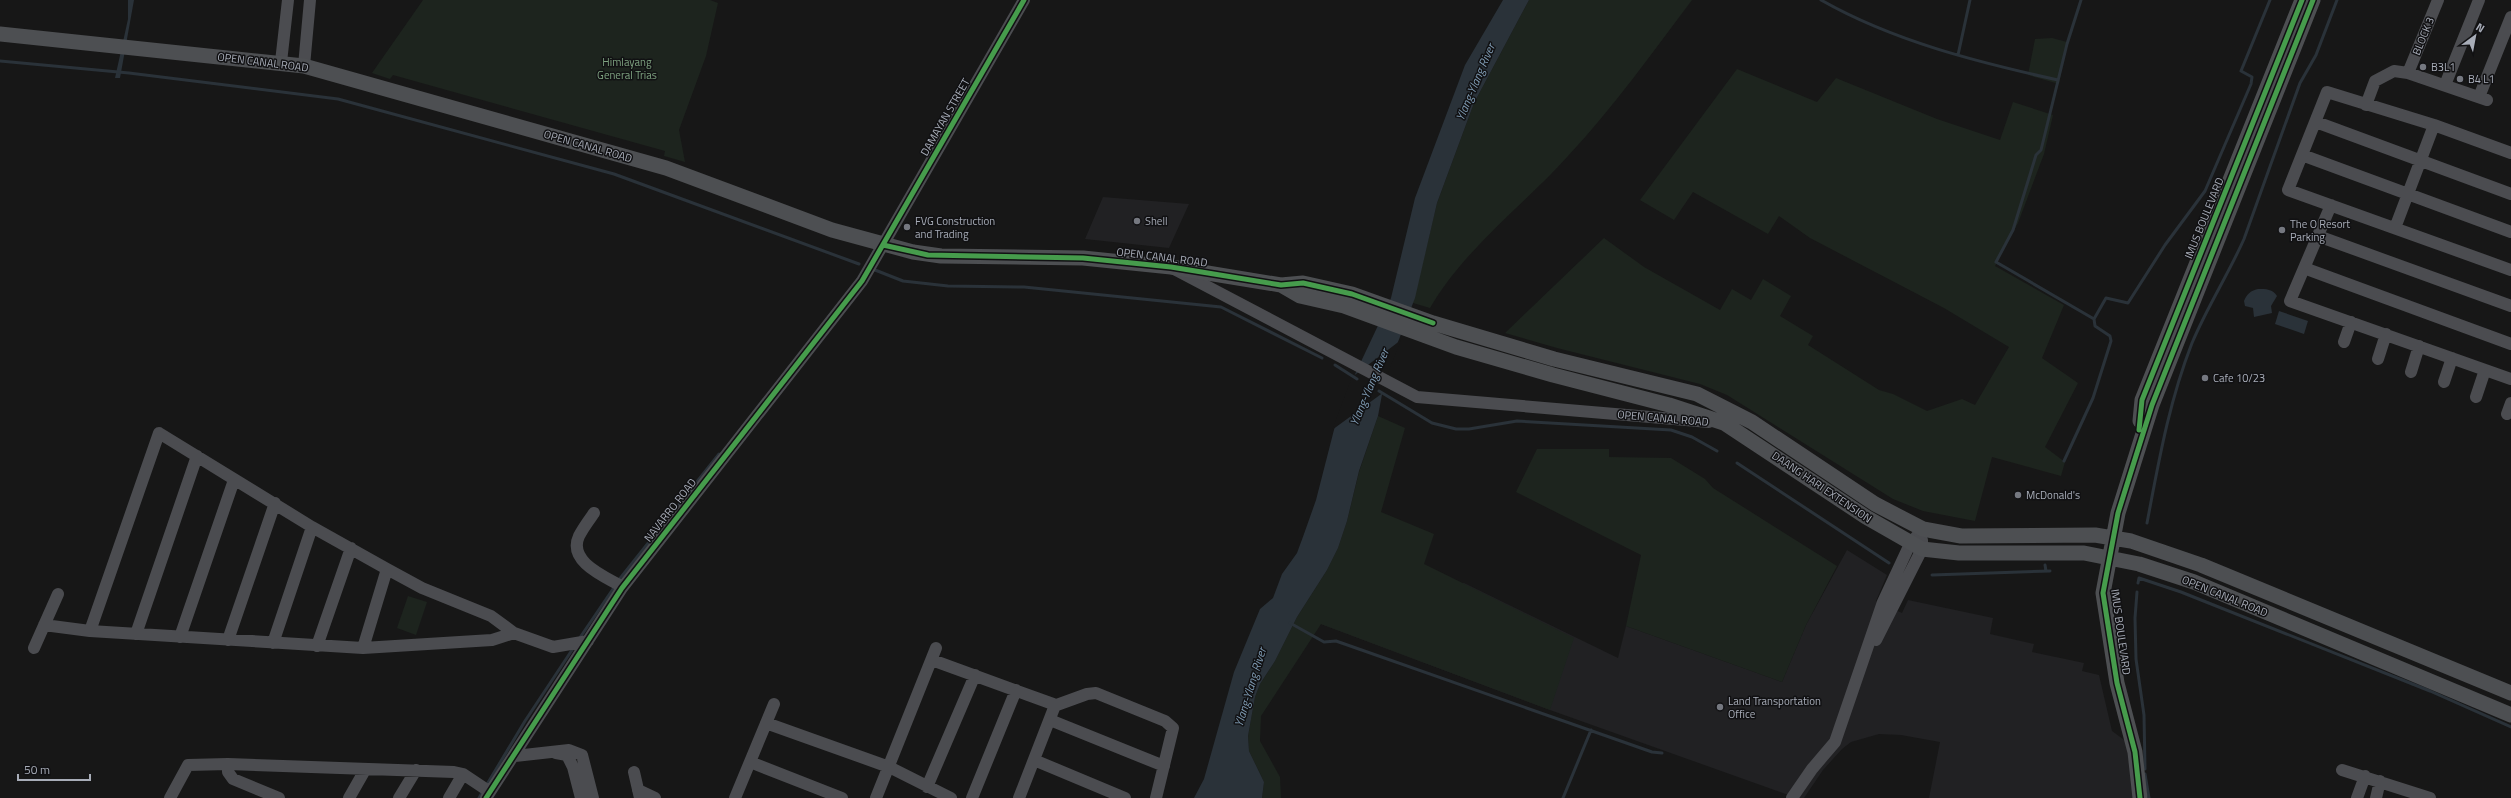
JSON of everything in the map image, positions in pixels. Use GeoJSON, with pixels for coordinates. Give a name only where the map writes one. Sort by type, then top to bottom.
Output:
{"type":"FeatureCollection","features":[{"type":"Feature","properties":{"kind":"main road","name":"IMUS BOULEVARD"},"geometry":{"type":"LineString","coordinates":[[2137,446],[2142,400],[2302,0]]}},
{"type":"Feature","properties":{"kind":"main road","name":"IMUS BOULEVARD"},"geometry":{"type":"LineString","coordinates":[[2140,798],[2135,752],[2117,683],[2103,593],[2118,513],[2137,446],[2313,0]]}},
{"type":"Feature","properties":{"kind":"main road","name":"OPEN CANAL ROAD"},"geometry":{"type":"LineString","coordinates":[[0,34],[281,62],[304,66],[666,168],[832,230],[883,245],[928,255],[1083,258],[1171,267],[1281,285],[1303,283],[1371,300],[1431,330],[1553,375],[1669,405],[1724,423]]}},
{"type":"Feature","properties":{"kind":"main road","name":"OPEN CANAL ROAD"},"geometry":{"type":"LineString","coordinates":[[1281,285],[1300,296],[1344,306],[1366,315],[1697,394],[1752,422],[1875,504],[1923,529],[1961,536],[2087,534],[2114,537],[2201,565],[2511,693]]}},
{"type":"Feature","properties":{"kind":"main road","name":"DAANG HARI EXTENSION"},"geometry":{"type":"LineString","coordinates":[[1724,423],[1916,547]]}},
{"type":"Feature","properties":{"kind":"main road","name":"OPEN CANAL ROAD"},"geometry":{"type":"LineString","coordinates":[[1916,547],[1959,553],[2084,553],[2109,557],[2150,567],[2194,582],[2511,715]]}},
{"type":"Feature","properties":{"kind":"street"},"geometry":{"type":"LineString","coordinates":[[281,62],[288,0]]}},
{"type":"Feature","properties":{"kind":"street"},"geometry":{"type":"LineString","coordinates":[[304,66],[310,0]]}},
{"type":"Feature","properties":{"kind":"street","name":"DAMAYAN STREET"},"geometry":{"type":"LineString","coordinates":[[883,245],[1024,0]]}},
{"type":"Feature","properties":{"kind":"street","name":"BLOCK 3"},"geometry":{"type":"LineString","coordinates":[[2408,73],[2438,0]]}},
{"type":"Feature","properties":{"kind":"street"},"geometry":{"type":"LineString","coordinates":[[2445,85],[2479,0]]}},
{"type":"Feature","properties":{"kind":"street"},"geometry":{"type":"LineString","coordinates":[[2366,105],[2375,81],[2394,71],[2408,73],[2483,98],[2511,17]]}},
{"type":"Feature","properties":{"kind":"street"},"geometry":{"type":"LineString","coordinates":[[2511,153],[2434,125],[2327,92],[2288,190],[2511,270]]}},
{"type":"Feature","properties":{"kind":"street"},"geometry":{"type":"LineString","coordinates":[[2316,122],[2511,194]]}},
{"type":"Feature","properties":{"kind":"street"},"geometry":{"type":"LineString","coordinates":[[2395,228],[2434,125]]}},
{"type":"Feature","properties":{"kind":"street"},"geometry":{"type":"LineString","coordinates":[[2302,155],[2511,232]]}},
{"type":"Feature","properties":{"kind":"street"},"geometry":{"type":"LineString","coordinates":[[2331,205],[2290,301],[2511,379]]}},
{"type":"Feature","properties":{"kind":"street"},"geometry":{"type":"LineString","coordinates":[[2318,236],[2511,306]]}},
{"type":"Feature","properties":{"kind":"street","name":"NAVARRO ROAD"},"geometry":{"type":"LineString","coordinates":[[486,792],[515,756],[580,642],[618,584],[850,299],[883,245]]}},
{"type":"Feature","properties":{"kind":"street","name":"OPEN CANAL ROAD"},"geometry":{"type":"LineString","coordinates":[[1171,267],[1350,362],[1403,392],[1417,397],[1442,401],[1724,423]]}},
{"type":"Feature","properties":{"kind":"street"},"geometry":{"type":"LineString","coordinates":[[2304,268],[2511,344]]}},
{"type":"Feature","properties":{"kind":"street"},"geometry":{"type":"LineString","coordinates":[[2344,342],[2351,322]]}},
{"type":"Feature","properties":{"kind":"street"},"geometry":{"type":"LineString","coordinates":[[2378,359],[2386,334]]}},
{"type":"Feature","properties":{"kind":"street"},"geometry":{"type":"LineString","coordinates":[[2410,372],[2419,346]]}},
{"type":"Feature","properties":{"kind":"street"},"geometry":{"type":"LineString","coordinates":[[2444,382],[2452,358]]}},
{"type":"Feature","properties":{"kind":"street"},"geometry":{"type":"LineString","coordinates":[[2476,397],[2485,370]]}},
{"type":"Feature","properties":{"kind":"street"},"geometry":{"type":"LineString","coordinates":[[90,631],[159,433],[312,527],[422,588],[490,616],[514,634],[553,647],[580,642]]}},
{"type":"Feature","properties":{"kind":"street"},"geometry":{"type":"LineString","coordinates":[[136,634],[197,456]]}},
{"type":"Feature","properties":{"kind":"street"},"geometry":{"type":"LineString","coordinates":[[180,637],[234,480]]}},
{"type":"Feature","properties":{"kind":"street"},"geometry":{"type":"LineString","coordinates":[[228,640],[275,503]]}},
{"type":"Feature","properties":{"kind":"street"},"geometry":{"type":"LineString","coordinates":[[594,513],[578,537],[577,551],[583,562],[618,584]]}},
{"type":"Feature","properties":{"kind":"street"},"geometry":{"type":"LineString","coordinates":[[273,643],[312,527]]}},
{"type":"Feature","properties":{"kind":"street"},"geometry":{"type":"LineString","coordinates":[[1792,798],[1812,769],[1835,742],[1858,671],[1893,609],[1923,529]]}},
{"type":"Feature","properties":{"kind":"street"},"geometry":{"type":"LineString","coordinates":[[317,646],[351,548]]}},
{"type":"Feature","properties":{"kind":"street"},"geometry":{"type":"LineString","coordinates":[[363,648],[387,569]]}},
{"type":"Feature","properties":{"kind":"street"},"geometry":{"type":"LineString","coordinates":[[34,648],[58,594]]}},
{"type":"Feature","properties":{"kind":"street"},"geometry":{"type":"LineString","coordinates":[[44,625],[90,631],[363,648],[492,640],[514,634]]}},
{"type":"Feature","properties":{"kind":"street"},"geometry":{"type":"LineString","coordinates":[[876,798],[936,648]]}},
{"type":"Feature","properties":{"kind":"street"},"geometry":{"type":"LineString","coordinates":[[932,660],[1051,702],[1054,706]]}},
{"type":"Feature","properties":{"kind":"street"},"geometry":{"type":"LineString","coordinates":[[927,787],[975,675]]}},
{"type":"Feature","properties":{"kind":"street"},"geometry":{"type":"LineString","coordinates":[[972,798],[1016,690]]}},
{"type":"Feature","properties":{"kind":"street"},"geometry":{"type":"LineString","coordinates":[[1054,706],[1087,694],[1096,693],[1165,721],[1173,728],[1156,798]]}},
{"type":"Feature","properties":{"kind":"street"},"geometry":{"type":"LineString","coordinates":[[735,798],[774,704]]}},
{"type":"Feature","properties":{"kind":"street"},"geometry":{"type":"LineString","coordinates":[[1019,798],[1050,720],[1054,706]]}},
{"type":"Feature","properties":{"kind":"street"},"geometry":{"type":"LineString","coordinates":[[1050,720],[1164,766]]}},
{"type":"Feature","properties":{"kind":"street"},"geometry":{"type":"LineString","coordinates":[[766,723],[889,767],[951,798]]}},
{"type":"Feature","properties":{"kind":"street"},"geometry":{"type":"LineString","coordinates":[[515,756],[569,750],[582,755],[593,798]]}},
{"type":"Feature","properties":{"kind":"street"},"geometry":{"type":"LineString","coordinates":[[551,752],[567,755],[574,767],[582,798]]}},
{"type":"Feature","properties":{"kind":"street"},"geometry":{"type":"LineString","coordinates":[[1034,760],[1125,798]]}},
{"type":"Feature","properties":{"kind":"street"},"geometry":{"type":"LineString","coordinates":[[750,762],[842,798]]}},
{"type":"Feature","properties":{"kind":"street"},"geometry":{"type":"LineString","coordinates":[[170,798],[188,765],[228,764],[365,770],[416,770],[463,774],[486,792]]}},
{"type":"Feature","properties":{"kind":"street"},"geometry":{"type":"LineString","coordinates":[[228,764],[228,772],[233,779],[279,798]]}},
{"type":"Feature","properties":{"kind":"street"},"geometry":{"type":"LineString","coordinates":[[349,798],[365,770]]}},
{"type":"Feature","properties":{"kind":"street"},"geometry":{"type":"LineString","coordinates":[[399,798],[416,770]]}},
{"type":"Feature","properties":{"kind":"street"},"geometry":{"type":"LineString","coordinates":[[2342,770],[2365,776],[2415,796],[2430,798]]}},
{"type":"Feature","properties":{"kind":"street"},"geometry":{"type":"LineString","coordinates":[[634,772],[639,794],[655,798]]}},
{"type":"Feature","properties":{"kind":"street"},"geometry":{"type":"LineString","coordinates":[[449,798],[463,774]]}},
{"type":"Feature","properties":{"kind":"street"},"geometry":{"type":"LineString","coordinates":[[2357,798],[2365,776]]}},
{"type":"Feature","properties":{"kind":"street"},"geometry":{"type":"LineString","coordinates":[[582,798],[589,779]]}},
{"type":"Feature","properties":{"kind":"street"},"geometry":{"type":"LineString","coordinates":[[2376,798],[2380,782]]}},
{"type":"Feature","properties":{"kind":"shaded area","name":"Shell"},"geometry":{"type":"Polygon","coordinates":[[[1103,197],[1189,204],[1169,248],[1085,239],[1103,197]]]}},
{"type":"Feature","properties":{"kind":"shaded area"},"geometry":{"type":"Polygon","coordinates":[[[1847,550],[1887,575],[1876,601],[1902,613],[1908,600],[1993,618],[1990,634],[2034,644],[2032,652],[2084,663],[2082,671],[2099,675],[2112,731],[2127,742],[2133,798],[1929,798],[1940,742],[1901,735],[1879,734],[1851,742],[1842,749],[1823,770],[1804,798],[1797,798],[1550,710],[1321,624],[1464,583],[1618,658],[1626,626],[1782,682],[1806,625],[1847,550]]]}},
{"type":"Feature","properties":{"kind":"green space","name":"Himlayang General Trias"},"geometry":{"type":"Polygon","coordinates":[[[423,0],[710,0],[718,3],[706,56],[679,130],[685,162],[664,156],[665,151],[393,75],[390,79],[372,73],[423,0]]]}},
{"type":"Feature","properties":{"kind":"green space"},"geometry":{"type":"Polygon","coordinates":[[[1529,0],[1692,0],[1632,80],[1585,138],[1477,247],[1444,286],[1430,308],[1413,303],[1437,203],[1474,103],[1529,0]]]}},
{"type":"Feature","properties":{"kind":"green space"},"geometry":{"type":"Polygon","coordinates":[[[2052,38],[2067,42],[2059,84],[2028,75],[2035,39],[2052,38]]]}},
{"type":"Feature","properties":{"kind":"green space"},"geometry":{"type":"Polygon","coordinates":[[[1737,69],[1817,102],[1836,78],[1937,119],[2000,140],[2013,102],[2053,115],[2044,154],[2018,223],[1995,266],[2064,305],[2042,358],[2078,383],[2045,447],[2065,462],[2061,476],[1992,457],[1975,521],[1923,511],[1893,499],[1727,395],[1700,384],[1557,348],[1505,333],[1604,238],[1644,267],[1720,310],[1732,289],[1751,300],[1763,279],[1791,296],[1780,316],[1813,336],[1808,345],[1879,390],[1893,394],[1927,411],[1962,399],[1975,405],[2009,347],[1944,308],[1810,238],[1779,216],[1768,234],[1693,192],[1674,220],[1640,200],[1737,69]]]}},
{"type":"Feature","properties":{"kind":"green space"},"geometry":{"type":"Polygon","coordinates":[[[1378,416],[1405,428],[1381,512],[1434,534],[1424,564],[1574,638],[1550,710],[1321,624],[1261,716],[1260,741],[1280,777],[1281,798],[1262,798],[1264,782],[1249,751],[1248,736],[1255,697],[1260,684],[1275,661],[1297,617],[1327,570],[1338,548],[1347,521],[1359,472],[1378,416]]]}},
{"type":"Feature","properties":{"kind":"green space"},"geometry":{"type":"Polygon","coordinates":[[[1537,449],[1609,449],[1609,457],[1671,458],[1705,479],[1713,488],[1837,566],[1806,625],[1782,682],[1626,626],[1641,555],[1516,492],[1537,449]]]}},
{"type":"Feature","properties":{"kind":"green space"},"geometry":{"type":"Polygon","coordinates":[[[408,596],[427,602],[416,635],[397,628],[408,596]]]}},
{"type":"Feature","properties":{"kind":"water"},"geometry":{"type":"Polygon","coordinates":[[[128,0],[134,0],[120,78],[115,78],[128,19],[128,0]]]}},
{"type":"Feature","properties":{"kind":"water","name":"Ylang-Ylang River"},"geometry":{"type":"Polygon","coordinates":[[[1503,0],[1529,0],[1474,103],[1437,203],[1415,298],[1386,373],[1378,416],[1359,471],[1347,521],[1338,548],[1327,570],[1297,617],[1275,661],[1260,684],[1255,697],[1248,736],[1249,751],[1264,782],[1262,798],[1194,798],[1204,779],[1234,672],[1260,609],[1273,598],[1282,574],[1297,553],[1316,500],[1336,422],[1349,387],[1391,298],[1415,198],[1465,65],[1503,0]]]}},
{"type":"Feature","properties":{"kind":"water"},"geometry":{"type":"Polygon","coordinates":[[[2258,289],[2266,289],[2277,296],[2271,306],[2272,313],[2254,317],[2253,308],[2245,306],[2244,301],[2249,293],[2258,289]]]}},
{"type":"Feature","properties":{"kind":"water"},"geometry":{"type":"Polygon","coordinates":[[[2279,311],[2308,321],[2304,334],[2275,324],[2279,311]]]}},
{"type":"Feature","properties":{"kind":"pier"},"geometry":{"type":"Polygon","coordinates":[[[1401,340],[1388,373],[1384,392],[1332,430],[1352,377],[1401,340]]]}},
{"type":"Feature","properties":{"kind":"waterway"},"geometry":{"type":"LineString","coordinates":[[1821,0],[1906,39],[1966,58],[2058,80]]}},
{"type":"Feature","properties":{"kind":"waterway"},"geometry":{"type":"LineString","coordinates":[[1958,55],[1970,0]]}},
{"type":"Feature","properties":{"kind":"waterway"},"geometry":{"type":"LineString","coordinates":[[2081,0],[2067,44],[2041,150],[2036,155],[2013,230],[1996,262],[2094,319]]}},
{"type":"Feature","properties":{"kind":"waterway"},"geometry":{"type":"LineString","coordinates":[[2064,461],[2093,398],[2111,341],[2110,336],[2095,326],[2094,319],[2106,298],[2128,303],[2165,245],[2205,191],[2251,84],[2252,77],[2241,71],[2270,0]]}},
{"type":"Feature","properties":{"kind":"waterway"},"geometry":{"type":"LineString","coordinates":[[2147,523],[2165,432],[2184,365],[2198,330],[2244,239],[2300,83],[2316,55],[2337,0]]}},
{"type":"Feature","properties":{"kind":"waterway"},"geometry":{"type":"LineString","coordinates":[[0,61],[129,73],[338,99],[614,174],[859,264]]}},
{"type":"Feature","properties":{"kind":"waterway"},"geometry":{"type":"LineString","coordinates":[[875,270],[903,281],[948,286],[1024,287],[1221,307],[1322,358]]}},
{"type":"Feature","properties":{"kind":"waterway"},"geometry":{"type":"LineString","coordinates":[[1335,365],[1357,379]]}},
{"type":"Feature","properties":{"kind":"waterway","name":"Ylang-Ylang River"},"geometry":{"type":"LineString","coordinates":[[1379,391],[1432,423],[1456,429],[1469,429],[1517,421],[1671,430],[1692,437],[1717,451]]}},
{"type":"Feature","properties":{"kind":"waterway"},"geometry":{"type":"LineString","coordinates":[[618,581],[719,454]]}},
{"type":"Feature","properties":{"kind":"waterway"},"geometry":{"type":"LineString","coordinates":[[1737,463],[1889,563]]}},
{"type":"Feature","properties":{"kind":"waterway"},"geometry":{"type":"LineString","coordinates":[[2045,565],[2046,571]]}},
{"type":"Feature","properties":{"kind":"waterway"},"geometry":{"type":"LineString","coordinates":[[1932,575],[2050,571]]}},
{"type":"Feature","properties":{"kind":"waterway"},"geometry":{"type":"LineString","coordinates":[[2138,583],[2139,578],[2181,592],[2430,691],[2511,727]]}},
{"type":"Feature","properties":{"kind":"waterway"},"geometry":{"type":"LineString","coordinates":[[579,639],[615,586]]}},
{"type":"Feature","properties":{"kind":"waterway"},"geometry":{"type":"LineString","coordinates":[[2137,592],[2135,618],[2136,659],[2144,715],[2145,769]]}},
{"type":"Feature","properties":{"kind":"waterway"},"geometry":{"type":"LineString","coordinates":[[1290,623],[1324,642],[1336,641],[1652,752],[1662,753]]}},
{"type":"Feature","properties":{"kind":"waterway"},"geometry":{"type":"LineString","coordinates":[[486,786],[525,721],[574,647]]}},
{"type":"Feature","properties":{"kind":"waterway"},"geometry":{"type":"LineString","coordinates":[[1563,798],[1591,730]]}},
{"type":"Feature","properties":{"kind":"waterway"},"geometry":{"type":"LineString","coordinates":[[2145,774],[2149,798]]}},
{"type":"Feature","properties":{"kind":"waterway"},"geometry":{"type":"LineString","coordinates":[[479,798],[483,791]]}},
{"type":"Feature","properties":{"kind":"cycle path"},"geometry":{"type":"LineString","coordinates":[[486,798],[622,588],[862,281],[1024,0]]}},
{"type":"Feature","properties":{"kind":"cycle path"},"geometry":{"type":"LineString","coordinates":[[2139,430],[2142,400],[2302,0]]}},
{"type":"Feature","properties":{"kind":"cycle path"},"geometry":{"type":"LineString","coordinates":[[2140,798],[2135,752],[2117,683],[2103,593],[2118,513],[2152,405],[2313,0]]}},
{"type":"Feature","properties":{"kind":"cycle path"},"geometry":{"type":"LineString","coordinates":[[883,245],[928,255],[1083,258],[1171,267],[1281,285],[1303,283],[1352,294],[1433,323]]}},
{"type":"Feature","properties":{"kind":"place","name":"B3L1"},"geometry":{"type":"Point","coordinates":[2423,67]}},
{"type":"Feature","properties":{"kind":"place","name":"B4 L1"},"geometry":{"type":"Point","coordinates":[2460,79]}},
{"type":"Feature","properties":{"kind":"place","name":"Shell"},"geometry":{"type":"Point","coordinates":[1137,221]}},
{"type":"Feature","properties":{"kind":"place","name":"FVG Construction and Trading"},"geometry":{"type":"Point","coordinates":[907,227]}},
{"type":"Feature","properties":{"kind":"place","name":"The O Resort Parking"},"geometry":{"type":"Point","coordinates":[2282,230]}},
{"type":"Feature","properties":{"kind":"place","name":"Cafe 10/23"},"geometry":{"type":"Point","coordinates":[2205,378]}},
{"type":"Feature","properties":{"kind":"place","name":"McDonald's"},"geometry":{"type":"Point","coordinates":[2018,495]}},
{"type":"Feature","properties":{"kind":"place","name":"Land Transportation Office"},"geometry":{"type":"Point","coordinates":[1720,707]}}]}
